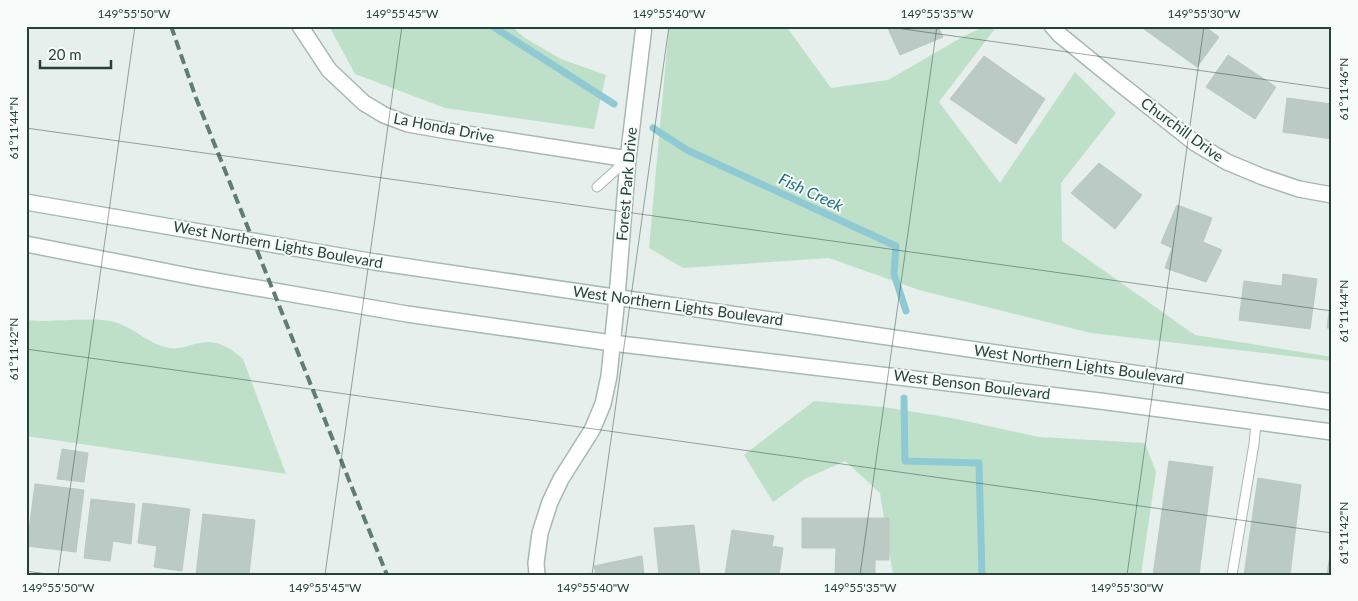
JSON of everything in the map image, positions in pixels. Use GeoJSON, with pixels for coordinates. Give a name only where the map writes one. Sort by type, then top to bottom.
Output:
{"type":"FeatureCollection","features":[{"type":"Feature","properties":{"kind":"main road","name":"La Honda Drive"},"geometry":{"type":"LineString","coordinates":[[300,26],[329,70],[364,104],[384,116],[408,124],[628,159]]}},
{"type":"Feature","properties":{"kind":"main road","name":"Forest Park Drive"},"geometry":{"type":"LineString","coordinates":[[612,343],[628,159],[644,26]]}},
{"type":"Feature","properties":{"kind":"main road","name":"Churchill Drive"},"geometry":{"type":"LineString","coordinates":[[1052,26],[1060,35],[1195,143],[1227,162],[1263,177],[1299,189],[1332,195]]}},
{"type":"Feature","properties":{"kind":"main road","name":"West Northern Lights Boulevard"},"geometry":{"type":"LineString","coordinates":[[26,202],[375,262],[1332,402]]}},
{"type":"Feature","properties":{"kind":"main road"},"geometry":{"type":"LineString","coordinates":[[26,244],[194,278],[387,311],[612,343],[609,376],[603,404],[592,430],[561,479],[550,502],[540,533],[536,563],[537,575]]}},
{"type":"Feature","properties":{"kind":"main road","name":"West Benson Boulevard"},"geometry":{"type":"LineString","coordinates":[[612,343],[1100,401],[1332,432]]}},
{"type":"Feature","properties":{"kind":"lane"},"geometry":{"type":"LineString","coordinates":[[598,187],[628,159]]}},
{"type":"Feature","properties":{"kind":"lane"},"geometry":{"type":"LineString","coordinates":[[1232,575],[1256,423]]}},
{"type":"Feature","properties":{"kind":"green space"},"geometry":{"type":"Polygon","coordinates":[[[329,26],[511,26],[525,38],[561,59],[606,75],[594,129],[445,108],[355,74],[329,26]]]}},
{"type":"Feature","properties":{"kind":"green space"},"geometry":{"type":"Polygon","coordinates":[[[669,26],[786,26],[831,88],[888,80],[966,35],[986,26],[997,26],[939,102],[1000,183],[1075,72],[1116,113],[1061,183],[1062,241],[1195,335],[1332,357],[1332,361],[1091,333],[919,290],[829,258],[683,268],[649,248],[669,26]]]}},
{"type":"Feature","properties":{"kind":"green space"},"geometry":{"type":"Polygon","coordinates":[[[26,320],[110,321],[125,326],[154,343],[169,348],[180,348],[211,342],[228,348],[243,359],[286,474],[26,436],[26,320]]]}},
{"type":"Feature","properties":{"kind":"green space"},"geometry":{"type":"Polygon","coordinates":[[[814,401],[884,407],[952,418],[1039,437],[1145,443],[1156,472],[1141,575],[893,575],[880,493],[845,461],[805,479],[773,502],[744,455],[814,401]]]}},
{"type":"Feature","properties":{"kind":"building"},"geometry":{"type":"Polygon","coordinates":[[[887,26],[938,26],[943,37],[900,55],[887,26]]]}},
{"type":"Feature","properties":{"kind":"building"},"geometry":{"type":"Polygon","coordinates":[[[1146,26],[1204,26],[1219,37],[1197,67],[1144,29],[1146,26]]]}},
{"type":"Feature","properties":{"kind":"building"},"geometry":{"type":"Polygon","coordinates":[[[1228,55],[1276,87],[1255,119],[1206,87],[1228,55]]]}},
{"type":"Feature","properties":{"kind":"building"},"geometry":{"type":"Polygon","coordinates":[[[984,56],[1045,99],[1016,144],[950,99],[984,56]]]}},
{"type":"Feature","properties":{"kind":"building"},"geometry":{"type":"Polygon","coordinates":[[[1287,98],[1332,104],[1332,139],[1283,132],[1287,98]]]}},
{"type":"Feature","properties":{"kind":"building"},"geometry":{"type":"Polygon","coordinates":[[[1099,163],[1142,195],[1115,229],[1071,193],[1099,163]]]}},
{"type":"Feature","properties":{"kind":"building"},"geometry":{"type":"Polygon","coordinates":[[[1177,205],[1212,218],[1203,242],[1222,250],[1206,282],[1165,268],[1172,248],[1161,243],[1177,205]]]}},
{"type":"Feature","properties":{"kind":"building"},"geometry":{"type":"Polygon","coordinates":[[[1283,274],[1317,279],[1310,329],[1239,320],[1244,281],[1282,286],[1283,274]]]}},
{"type":"Feature","properties":{"kind":"building"},"geometry":{"type":"Polygon","coordinates":[[[1331,296],[1332,328],[1327,328],[1331,296]]]}},
{"type":"Feature","properties":{"kind":"building"},"geometry":{"type":"Polygon","coordinates":[[[62,449],[88,453],[84,482],[57,479],[62,449]]]}},
{"type":"Feature","properties":{"kind":"building"},"geometry":{"type":"Polygon","coordinates":[[[1169,461],[1213,467],[1199,575],[1153,575],[1169,461]]]}},
{"type":"Feature","properties":{"kind":"building"},"geometry":{"type":"Polygon","coordinates":[[[1258,478],[1301,485],[1290,575],[1244,575],[1258,478]]]}},
{"type":"Feature","properties":{"kind":"building"},"geometry":{"type":"Polygon","coordinates":[[[35,484],[84,490],[76,552],[27,546],[35,484]]]}},
{"type":"Feature","properties":{"kind":"building"},"geometry":{"type":"Polygon","coordinates":[[[91,499],[135,504],[131,544],[113,541],[110,561],[84,558],[91,499]]]}},
{"type":"Feature","properties":{"kind":"building"},"geometry":{"type":"Polygon","coordinates":[[[143,503],[190,509],[182,571],[154,567],[157,546],[138,543],[143,503]]]}},
{"type":"Feature","properties":{"kind":"building"},"geometry":{"type":"Polygon","coordinates":[[[203,514],[255,520],[249,575],[196,575],[203,514]]]}},
{"type":"Feature","properties":{"kind":"building"},"geometry":{"type":"Polygon","coordinates":[[[802,518],[889,518],[889,560],[875,560],[875,575],[835,575],[836,548],[802,548],[802,518]]]}},
{"type":"Feature","properties":{"kind":"building"},"geometry":{"type":"Polygon","coordinates":[[[694,525],[700,575],[659,575],[654,528],[694,525]]]}},
{"type":"Feature","properties":{"kind":"building"},"geometry":{"type":"Polygon","coordinates":[[[732,530],[774,536],[772,546],[783,548],[779,575],[725,575],[732,530]]]}},
{"type":"Feature","properties":{"kind":"building"},"geometry":{"type":"Polygon","coordinates":[[[1332,541],[1332,575],[1327,575],[1332,541]]]}},
{"type":"Feature","properties":{"kind":"building"},"geometry":{"type":"Polygon","coordinates":[[[642,556],[644,575],[596,575],[594,566],[642,556]]]}},
{"type":"Feature","properties":{"kind":"waterway","name":"Fish Creek"},"geometry":{"type":"LineString","coordinates":[[492,26],[614,104]]}},
{"type":"Feature","properties":{"kind":"waterway","name":"Fish Creek"},"geometry":{"type":"LineString","coordinates":[[653,128],[687,150],[896,246],[894,274],[906,311]]}},
{"type":"Feature","properties":{"kind":"waterway","name":"Fish Creek"},"geometry":{"type":"LineString","coordinates":[[904,398],[905,461],[979,463],[982,575]]}},
{"type":"Feature","properties":{"kind":"railway"},"geometry":{"type":"LineString","coordinates":[[171,26],[196,98],[387,575]]}}]}
